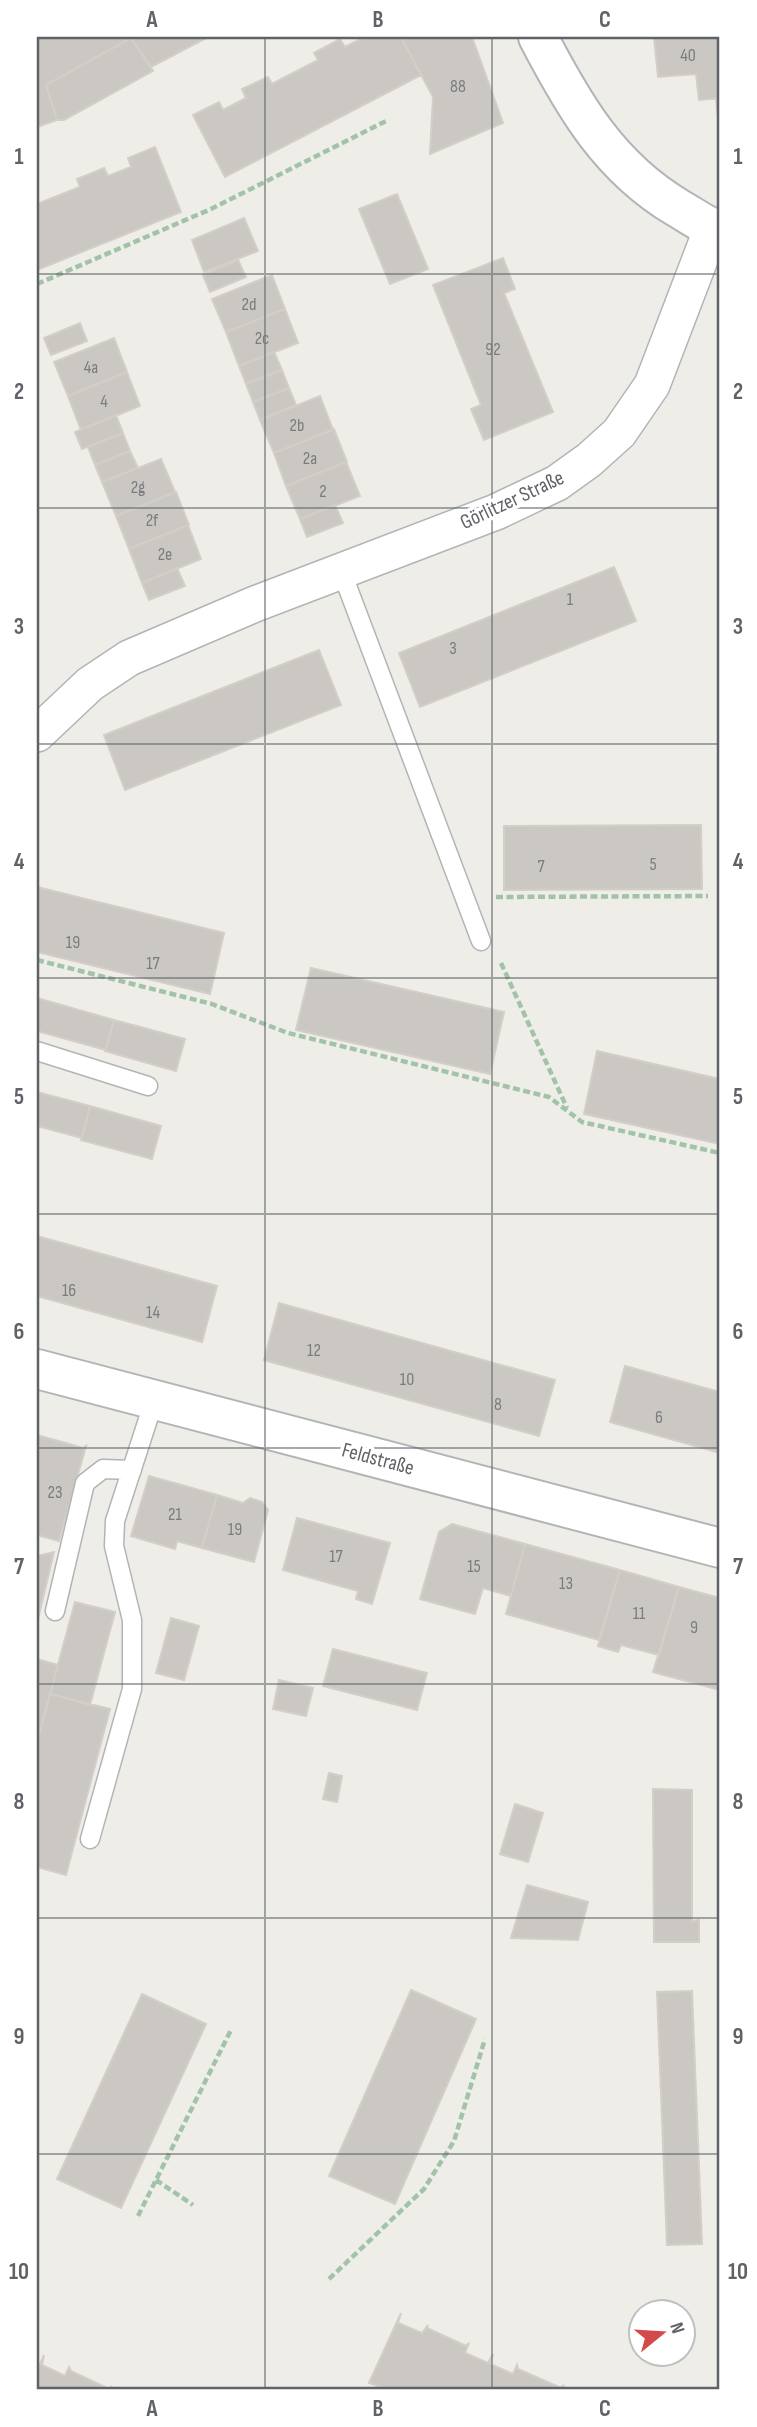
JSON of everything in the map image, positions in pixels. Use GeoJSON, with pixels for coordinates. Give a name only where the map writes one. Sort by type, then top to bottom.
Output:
{"type":"FeatureCollection","features":[{"type":"Feature","properties":{"kind":"main road"},"geometry":{"type":"LineString","coordinates":[[538,37],[571,100],[619,164],[650,191],[716,229]]}},
{"type":"Feature","properties":{"kind":"main road","name":"Feldstraße"},"geometry":{"type":"LineString","coordinates":[[37,1369],[720,1548]]}},
{"type":"Feature","properties":{"kind":"street","name":"Görlitzer Straße"},"geometry":{"type":"LineString","coordinates":[[37,734],[90,684],[129,658],[341,570],[496,512],[556,483],[619,433],[652,384],[716,229]]}},
{"type":"Feature","properties":{"kind":"lane"},"geometry":{"type":"LineString","coordinates":[[341,570],[481,941]]}},
{"type":"Feature","properties":{"kind":"lane"},"geometry":{"type":"LineString","coordinates":[[37,1051],[148,1086]]}},
{"type":"Feature","properties":{"kind":"lane"},"geometry":{"type":"LineString","coordinates":[[90,1839],[132,1689],[132,1620],[114,1546],[115,1521],[154,1401]]}},
{"type":"Feature","properties":{"kind":"lane"},"geometry":{"type":"LineString","coordinates":[[55,1611],[85,1483],[103,1469],[132,1470]]}},
{"type":"Feature","properties":{"kind":"path"},"geometry":{"type":"LineString","coordinates":[[37,284],[211,209],[386,121]]}},
{"type":"Feature","properties":{"kind":"path"},"geometry":{"type":"LineString","coordinates":[[463,897],[708,896]]}},
{"type":"Feature","properties":{"kind":"path"},"geometry":{"type":"LineString","coordinates":[[481,941],[490,938],[567,1109]]}},
{"type":"Feature","properties":{"kind":"path"},"geometry":{"type":"LineString","coordinates":[[37,960],[212,1004],[288,1033],[549,1097],[582,1122],[720,1153]]}},
{"type":"Feature","properties":{"kind":"path"},"geometry":{"type":"LineString","coordinates":[[138,2216],[231,2030]]}},
{"type":"Feature","properties":{"kind":"path"},"geometry":{"type":"LineString","coordinates":[[329,2279],[424,2189],[454,2141],[485,2039]]}},
{"type":"Feature","properties":{"kind":"path"},"geometry":{"type":"LineString","coordinates":[[156,2180],[193,2205]]}},
{"type":"Feature","properties":{"kind":"building"},"geometry":{"type":"Polygon","coordinates":[[[37,37],[131,38],[46,85],[57,120],[37,127],[37,37]]]}},
{"type":"Feature","properties":{"kind":"building"},"geometry":{"type":"Polygon","coordinates":[[[130,37],[208,37],[151,67],[130,37]]]}},
{"type":"Feature","properties":{"kind":"building"},"geometry":{"type":"Polygon","coordinates":[[[364,37],[401,37],[421,75],[225,177],[193,115],[219,102],[223,110],[246,98],[242,89],[268,77],[272,84],[318,60],[314,53],[340,39],[345,47],[364,37]]]}},
{"type":"Feature","properties":{"kind":"building"},"geometry":{"type":"Polygon","coordinates":[[[401,37],[472,37],[503,123],[430,154],[433,97],[401,37]]]}},
{"type":"Feature","properties":{"kind":"building"},"geometry":{"type":"Polygon","coordinates":[[[654,37],[720,37],[720,98],[699,100],[696,74],[658,77],[654,37]]]}},
{"type":"Feature","properties":{"kind":"building"},"geometry":{"type":"Polygon","coordinates":[[[131,38],[153,71],[64,120],[57,120],[46,85],[131,38]]]}},
{"type":"Feature","properties":{"kind":"building"},"geometry":{"type":"Polygon","coordinates":[[[720,98],[720,139],[716,99],[720,98]]]}},
{"type":"Feature","properties":{"kind":"building"},"geometry":{"type":"Polygon","coordinates":[[[155,147],[181,212],[37,270],[37,204],[80,187],[77,179],[104,168],[108,176],[131,167],[128,158],[155,147]]]}},
{"type":"Feature","properties":{"kind":"building"},"geometry":{"type":"Polygon","coordinates":[[[397,194],[428,269],[390,284],[359,209],[397,194]]]}},
{"type":"Feature","properties":{"kind":"building"},"geometry":{"type":"Polygon","coordinates":[[[244,218],[258,251],[204,272],[192,240],[244,218]]]}},
{"type":"Feature","properties":{"kind":"building"},"geometry":{"type":"Polygon","coordinates":[[[503,258],[515,289],[504,293],[553,412],[484,440],[471,409],[481,405],[433,285],[503,258]]]}},
{"type":"Feature","properties":{"kind":"building"},"geometry":{"type":"Polygon","coordinates":[[[238,260],[246,277],[210,292],[203,275],[238,260]]]}},
{"type":"Feature","properties":{"kind":"building"},"geometry":{"type":"Polygon","coordinates":[[[272,275],[285,309],[226,332],[212,299],[272,275]]]}},
{"type":"Feature","properties":{"kind":"building"},"geometry":{"type":"Polygon","coordinates":[[[285,309],[298,343],[239,366],[226,332],[285,309]]]}},
{"type":"Feature","properties":{"kind":"building"},"geometry":{"type":"Polygon","coordinates":[[[80,323],[87,341],[51,355],[44,338],[80,323]]]}},
{"type":"Feature","properties":{"kind":"building"},"geometry":{"type":"Polygon","coordinates":[[[114,338],[127,372],[68,396],[54,362],[114,338]]]}},
{"type":"Feature","properties":{"kind":"building"},"geometry":{"type":"Polygon","coordinates":[[[274,352],[282,370],[246,384],[239,366],[274,352]]]}},
{"type":"Feature","properties":{"kind":"building"},"geometry":{"type":"Polygon","coordinates":[[[282,370],[289,388],[253,402],[246,384],[282,370]]]}},
{"type":"Feature","properties":{"kind":"building"},"geometry":{"type":"Polygon","coordinates":[[[127,372],[140,406],[81,430],[68,396],[127,372]]]}},
{"type":"Feature","properties":{"kind":"building"},"geometry":{"type":"Polygon","coordinates":[[[289,388],[296,405],[260,420],[253,402],[289,388]]]}},
{"type":"Feature","properties":{"kind":"building"},"geometry":{"type":"Polygon","coordinates":[[[320,396],[333,430],[274,453],[260,420],[320,396]]]}},
{"type":"Feature","properties":{"kind":"building"},"geometry":{"type":"Polygon","coordinates":[[[116,415],[123,433],[82,449],[75,432],[116,415]]]}},
{"type":"Feature","properties":{"kind":"building"},"geometry":{"type":"Polygon","coordinates":[[[334,429],[347,462],[286,486],[274,453],[334,429]]]}},
{"type":"Feature","properties":{"kind":"building"},"geometry":{"type":"Polygon","coordinates":[[[123,433],[130,451],[95,465],[88,447],[123,433]]]}},
{"type":"Feature","properties":{"kind":"building"},"geometry":{"type":"Polygon","coordinates":[[[130,451],[138,468],[102,482],[95,465],[130,451]]]}},
{"type":"Feature","properties":{"kind":"building"},"geometry":{"type":"Polygon","coordinates":[[[161,459],[175,492],[116,516],[102,482],[161,459]]]}},
{"type":"Feature","properties":{"kind":"building"},"geometry":{"type":"Polygon","coordinates":[[[346,462],[360,496],[300,519],[286,486],[346,462]]]}},
{"type":"Feature","properties":{"kind":"building"},"geometry":{"type":"Polygon","coordinates":[[[176,492],[189,525],[129,549],[116,516],[176,492]]]}},
{"type":"Feature","properties":{"kind":"building"},"geometry":{"type":"Polygon","coordinates":[[[335,505],[343,523],[307,537],[300,519],[335,505]]]}},
{"type":"Feature","properties":{"kind":"building"},"geometry":{"type":"Polygon","coordinates":[[[188,525],[201,559],[142,583],[129,549],[188,525]]]}},
{"type":"Feature","properties":{"kind":"building"},"geometry":{"type":"Polygon","coordinates":[[[614,567],[636,621],[420,707],[399,653],[614,567]]]}},
{"type":"Feature","properties":{"kind":"building"},"geometry":{"type":"Polygon","coordinates":[[[177,568],[185,586],[149,600],[142,583],[177,568]]]}},
{"type":"Feature","properties":{"kind":"building"},"geometry":{"type":"Polygon","coordinates":[[[319,650],[341,705],[125,790],[104,735],[319,650]]]}},
{"type":"Feature","properties":{"kind":"building"},"geometry":{"type":"Polygon","coordinates":[[[701,825],[702,889],[504,890],[504,826],[701,825]]]}},
{"type":"Feature","properties":{"kind":"building"},"geometry":{"type":"Polygon","coordinates":[[[37,887],[224,933],[210,994],[37,952],[37,887]]]}},
{"type":"Feature","properties":{"kind":"building"},"geometry":{"type":"Polygon","coordinates":[[[311,968],[504,1012],[490,1074],[296,1030],[311,968]]]}},
{"type":"Feature","properties":{"kind":"building"},"geometry":{"type":"Polygon","coordinates":[[[37,998],[114,1020],[106,1050],[37,1031],[37,998]]]}},
{"type":"Feature","properties":{"kind":"building"},"geometry":{"type":"Polygon","coordinates":[[[114,1020],[185,1039],[176,1071],[105,1051],[114,1020]]]}},
{"type":"Feature","properties":{"kind":"building"},"geometry":{"type":"Polygon","coordinates":[[[597,1051],[720,1079],[720,1144],[584,1114],[597,1051]]]}},
{"type":"Feature","properties":{"kind":"building"},"geometry":{"type":"Polygon","coordinates":[[[37,1092],[90,1106],[82,1138],[37,1126],[37,1092]]]}},
{"type":"Feature","properties":{"kind":"building"},"geometry":{"type":"Polygon","coordinates":[[[90,1106],[161,1126],[152,1159],[81,1140],[90,1106]]]}},
{"type":"Feature","properties":{"kind":"building"},"geometry":{"type":"Polygon","coordinates":[[[37,1236],[217,1286],[202,1342],[37,1296],[37,1236]]]}},
{"type":"Feature","properties":{"kind":"building"},"geometry":{"type":"Polygon","coordinates":[[[279,1303],[555,1380],[539,1436],[264,1360],[279,1303]]]}},
{"type":"Feature","properties":{"kind":"building"},"geometry":{"type":"Polygon","coordinates":[[[625,1366],[720,1392],[720,1453],[610,1422],[625,1366]]]}},
{"type":"Feature","properties":{"kind":"building"},"geometry":{"type":"Polygon","coordinates":[[[37,1435],[83,1448],[86,1446],[59,1541],[37,1535],[37,1435]]]}},
{"type":"Feature","properties":{"kind":"building"},"geometry":{"type":"Polygon","coordinates":[[[149,1476],[217,1495],[202,1548],[177,1541],[175,1549],[131,1536],[149,1476]]]}},
{"type":"Feature","properties":{"kind":"building"},"geometry":{"type":"Polygon","coordinates":[[[217,1495],[243,1503],[250,1498],[262,1502],[268,1510],[254,1562],[202,1548],[217,1495]]]}},
{"type":"Feature","properties":{"kind":"building"},"geometry":{"type":"Polygon","coordinates":[[[297,1518],[390,1543],[372,1604],[356,1599],[358,1591],[283,1570],[297,1518]]]}},
{"type":"Feature","properties":{"kind":"building"},"geometry":{"type":"Polygon","coordinates":[[[452,1524],[525,1544],[511,1596],[483,1588],[475,1614],[420,1599],[439,1532],[452,1524]]]}},
{"type":"Feature","properties":{"kind":"building"},"geometry":{"type":"Polygon","coordinates":[[[525,1544],[620,1570],[599,1640],[506,1614],[525,1544]]]}},
{"type":"Feature","properties":{"kind":"building"},"geometry":{"type":"Polygon","coordinates":[[[54,1552],[37,1623],[37,1556],[54,1552]]]}},
{"type":"Feature","properties":{"kind":"building"},"geometry":{"type":"Polygon","coordinates":[[[620,1570],[679,1587],[659,1655],[621,1645],[618,1652],[598,1646],[620,1570]]]}},
{"type":"Feature","properties":{"kind":"building"},"geometry":{"type":"Polygon","coordinates":[[[679,1587],[720,1598],[720,1675],[716,1689],[653,1672],[679,1587]]]}},
{"type":"Feature","properties":{"kind":"building"},"geometry":{"type":"Polygon","coordinates":[[[75,1602],[115,1612],[90,1705],[50,1694],[75,1602]]]}},
{"type":"Feature","properties":{"kind":"building"},"geometry":{"type":"Polygon","coordinates":[[[171,1618],[199,1626],[184,1680],[156,1673],[171,1618]]]}},
{"type":"Feature","properties":{"kind":"building"},"geometry":{"type":"Polygon","coordinates":[[[333,1649],[427,1673],[417,1710],[323,1686],[333,1649]]]}},
{"type":"Feature","properties":{"kind":"building"},"geometry":{"type":"Polygon","coordinates":[[[37,1659],[58,1665],[37,1743],[37,1659]]]}},
{"type":"Feature","properties":{"kind":"building"},"geometry":{"type":"Polygon","coordinates":[[[279,1680],[313,1688],[306,1716],[273,1709],[279,1680]]]}},
{"type":"Feature","properties":{"kind":"building"},"geometry":{"type":"Polygon","coordinates":[[[50,1694],[110,1709],[66,1875],[37,1867],[37,1743],[50,1694]]]}},
{"type":"Feature","properties":{"kind":"building"},"geometry":{"type":"Polygon","coordinates":[[[329,1773],[342,1776],[337,1802],[323,1799],[329,1773]]]}},
{"type":"Feature","properties":{"kind":"building"},"geometry":{"type":"Polygon","coordinates":[[[653,1789],[692,1790],[692,1921],[699,1920],[699,1942],[654,1942],[653,1789]]]}},
{"type":"Feature","properties":{"kind":"building"},"geometry":{"type":"Polygon","coordinates":[[[515,1804],[543,1813],[528,1862],[500,1854],[515,1804]]]}},
{"type":"Feature","properties":{"kind":"building"},"geometry":{"type":"Polygon","coordinates":[[[527,1885],[588,1902],[578,1940],[511,1938],[527,1885]]]}},
{"type":"Feature","properties":{"kind":"building"},"geometry":{"type":"Polygon","coordinates":[[[411,1990],[476,2019],[395,2204],[329,2176],[411,1990]]]}},
{"type":"Feature","properties":{"kind":"building"},"geometry":{"type":"Polygon","coordinates":[[[692,1991],[702,2244],[667,2245],[657,1992],[692,1991]]]}},
{"type":"Feature","properties":{"kind":"building"},"geometry":{"type":"Polygon","coordinates":[[[142,1994],[206,2024],[121,2208],[57,2179],[142,1994]]]}},
{"type":"Feature","properties":{"kind":"building"},"geometry":{"type":"Polygon","coordinates":[[[401,2313],[398,2323],[422,2333],[428,2325],[427,2328],[466,2346],[469,2343],[465,2353],[488,2363],[493,2354],[490,2364],[513,2374],[517,2365],[518,2369],[561,2388],[564,2385],[562,2390],[388,2390],[369,2383],[401,2313]]]}},
{"type":"Feature","properties":{"kind":"building"},"geometry":{"type":"Polygon","coordinates":[[[44,2355],[42,2365],[65,2376],[69,2367],[71,2371],[109,2389],[112,2386],[110,2390],[37,2390],[37,2371],[44,2355]]]}}]}
